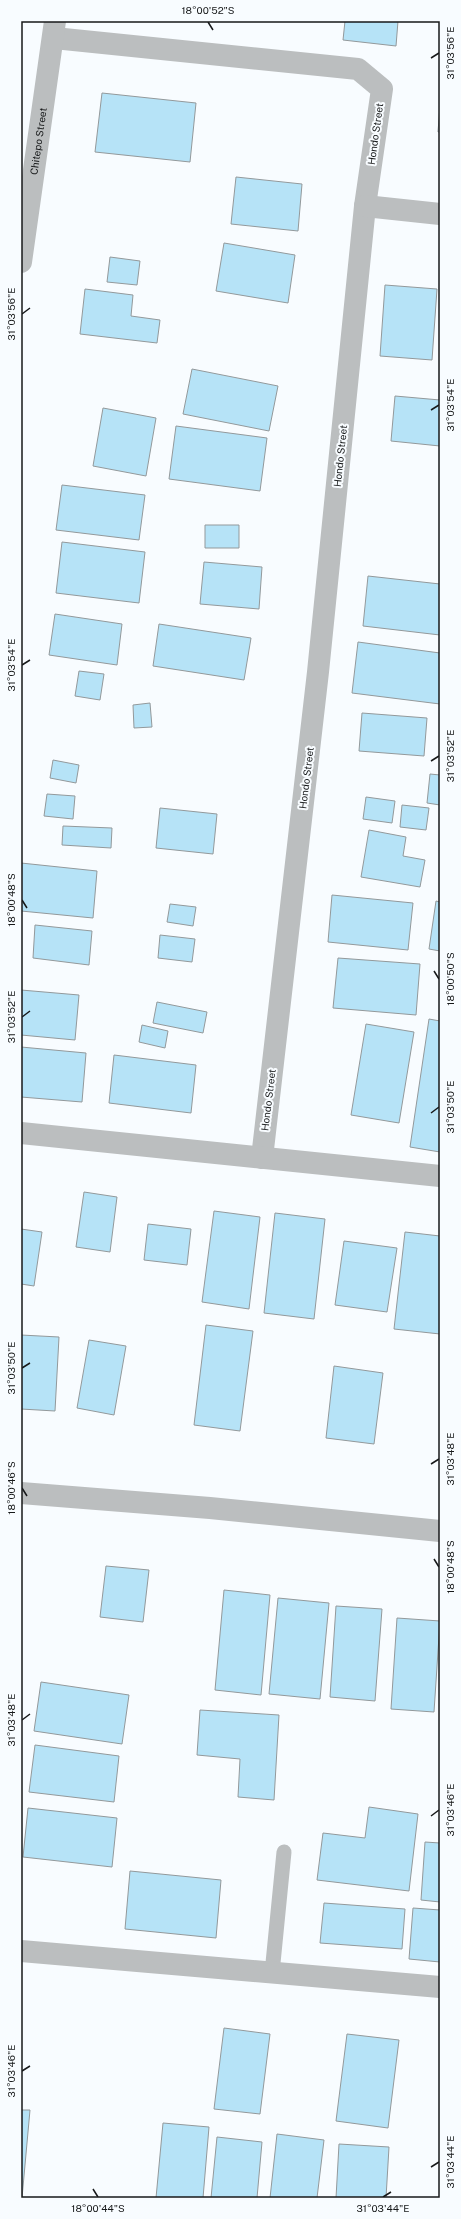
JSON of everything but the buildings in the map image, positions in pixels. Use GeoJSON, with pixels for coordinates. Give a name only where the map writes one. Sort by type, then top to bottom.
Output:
{"type":"FeatureCollection","features":[{"type":"Feature","properties":{"kind":"street","name":"Hondo Street"},"geometry":{"type":"LineString","coordinates":[[54,29],[358,69],[382,89],[365,206],[318,672],[262,1158]]}},
{"type":"Feature","properties":{"kind":"street","name":"Chitepo Street"},"geometry":{"type":"LineString","coordinates":[[21,262],[54,29]]}},
{"type":"Feature","properties":{"kind":"street"},"geometry":{"type":"LineString","coordinates":[[365,206],[440,214]]}},
{"type":"Feature","properties":{"kind":"street"},"geometry":{"type":"LineString","coordinates":[[21,1133],[440,1176]]}},
{"type":"Feature","properties":{"kind":"street"},"geometry":{"type":"LineString","coordinates":[[21,1493],[218,1509],[440,1531]]}},
{"type":"Feature","properties":{"kind":"street"},"geometry":{"type":"LineString","coordinates":[[21,1951],[440,1986]]}},
{"type":"Feature","properties":{"kind":"lane"},"geometry":{"type":"LineString","coordinates":[[272,1972],[284,1852]]}}]}
